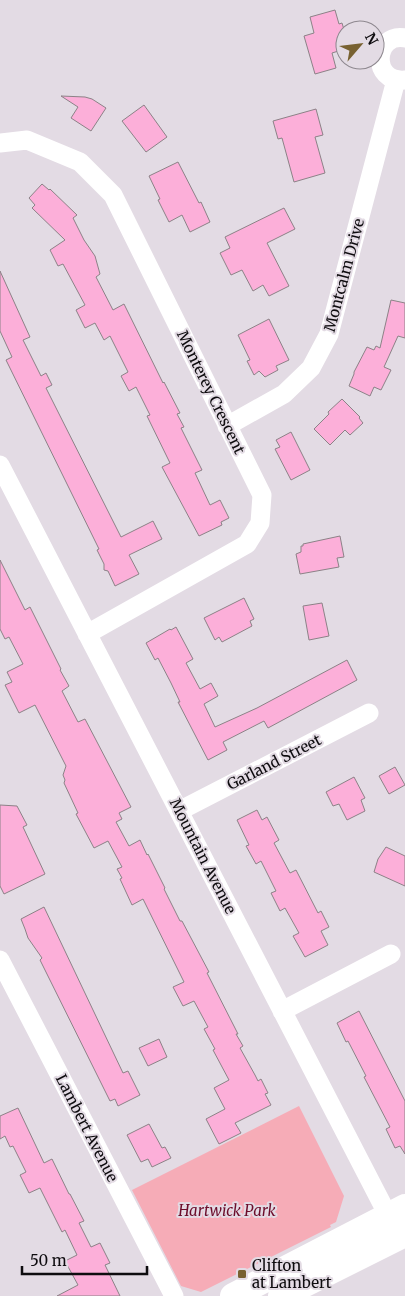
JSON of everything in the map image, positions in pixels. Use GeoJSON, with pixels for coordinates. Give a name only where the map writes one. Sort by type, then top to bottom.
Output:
{"type":"FeatureCollection","features":[{"type":"Feature","properties":{"kind":"main road"},"geometry":{"type":"LineString","coordinates":[[233,1296],[400,1228]]}},
{"type":"Feature","properties":{"kind":"main road"},"geometry":{"type":"LineString","coordinates":[[281,1296],[400,1228]]}},
{"type":"Feature","properties":{"kind":"street"},"geometry":{"type":"LineString","coordinates":[[400,80],[386,75],[380,65],[380,55],[384,45],[393,38],[405,38]]}},
{"type":"Feature","properties":{"kind":"street","name":"Montcalm Drive"},"geometry":{"type":"LineString","coordinates":[[228,426],[284,394],[311,368],[330,334],[400,80]]}},
{"type":"Feature","properties":{"kind":"street","name":"Monterey Crescent"},"geometry":{"type":"LineString","coordinates":[[0,143],[27,140],[80,162],[113,195],[262,495],[260,523],[247,544],[88,634]]}},
{"type":"Feature","properties":{"kind":"street","name":"Mountain Avenue"},"geometry":{"type":"LineString","coordinates":[[0,465],[282,1011],[400,1228]]}},
{"type":"Feature","properties":{"kind":"street","name":"Garland Street"},"geometry":{"type":"LineString","coordinates":[[179,811],[369,713]]}},
{"type":"Feature","properties":{"kind":"street"},"geometry":{"type":"LineString","coordinates":[[282,1011],[391,954]]}},
{"type":"Feature","properties":{"kind":"street","name":"Lambert Avenue"},"geometry":{"type":"LineString","coordinates":[[0,960],[174,1296]]}},
{"type":"Feature","properties":{"kind":"green space","name":"Hartwick Park"},"geometry":{"type":"Polygon","coordinates":[[[299,1106],[344,1196],[336,1222],[330,1225],[331,1227],[201,1292],[181,1286],[132,1190],[299,1106]]]}},
{"type":"Feature","properties":{"kind":"building"},"geometry":{"type":"Polygon","coordinates":[[[335,10],[338,20],[335,20],[335,52],[332,53],[335,68],[315,74],[304,36],[314,33],[310,17],[335,10]]]}},
{"type":"Feature","properties":{"kind":"building"},"geometry":{"type":"Polygon","coordinates":[[[61,96],[85,97],[106,108],[91,131],[71,118],[78,107],[61,96]]]}},
{"type":"Feature","properties":{"kind":"building"},"geometry":{"type":"Polygon","coordinates":[[[144,105],[167,137],[146,152],[122,121],[144,105]]]}},
{"type":"Feature","properties":{"kind":"building"},"geometry":{"type":"Polygon","coordinates":[[[316,109],[323,135],[315,137],[325,173],[294,182],[282,138],[278,139],[273,121],[316,109]]]}},
{"type":"Feature","properties":{"kind":"building"},"geometry":{"type":"Polygon","coordinates":[[[178,162],[210,222],[190,232],[182,215],[169,222],[149,176],[178,162]]]}},
{"type":"Feature","properties":{"kind":"building"},"geometry":{"type":"Polygon","coordinates":[[[42,184],[50,189],[77,215],[73,218],[84,240],[95,256],[100,274],[96,277],[113,310],[124,304],[180,413],[177,414],[184,427],[181,428],[202,470],[195,473],[210,505],[220,500],[229,518],[221,522],[222,525],[199,536],[162,467],[170,463],[147,416],[150,415],[136,387],[129,391],[121,376],[128,372],[110,336],[104,340],[95,323],[85,328],[76,310],[85,305],[63,264],[58,266],[50,250],[65,240],[32,208],[35,205],[29,198],[42,184]]]}},
{"type":"Feature","properties":{"kind":"building"},"geometry":{"type":"Polygon","coordinates":[[[284,208],[295,229],[267,243],[289,286],[269,296],[263,285],[253,291],[242,270],[231,275],[220,253],[230,248],[225,237],[284,208]]]}},
{"type":"Feature","properties":{"kind":"building"},"geometry":{"type":"Polygon","coordinates":[[[0,271],[30,337],[23,340],[41,376],[46,373],[52,385],[46,388],[121,537],[153,521],[162,539],[129,555],[139,574],[115,586],[108,571],[104,570],[104,564],[97,550],[99,549],[6,360],[12,357],[0,331],[0,271]]]}},
{"type":"Feature","properties":{"kind":"building"},"geometry":{"type":"Polygon","coordinates":[[[391,300],[405,303],[405,338],[398,336],[384,367],[391,370],[381,390],[374,387],[370,396],[349,386],[367,347],[374,350],[376,346],[380,348],[391,300]]]}},
{"type":"Feature","properties":{"kind":"building"},"geometry":{"type":"Polygon","coordinates":[[[269,319],[289,360],[276,366],[278,370],[265,377],[259,371],[254,375],[247,361],[250,360],[238,335],[269,319]]]}},
{"type":"Feature","properties":{"kind":"building"},"geometry":{"type":"Polygon","coordinates":[[[342,399],[360,417],[363,423],[350,435],[345,430],[330,445],[314,429],[342,399]]]}},
{"type":"Feature","properties":{"kind":"building"},"geometry":{"type":"Polygon","coordinates":[[[291,432],[310,470],[291,480],[275,449],[280,447],[276,440],[291,432]]]}},
{"type":"Feature","properties":{"kind":"building"},"geometry":{"type":"Polygon","coordinates":[[[340,536],[344,557],[337,558],[339,567],[300,574],[296,554],[301,552],[303,544],[340,536]]]}},
{"type":"Feature","properties":{"kind":"building"},"geometry":{"type":"Polygon","coordinates":[[[0,560],[25,610],[30,607],[61,669],[69,686],[62,691],[78,722],[85,719],[131,807],[119,813],[122,819],[116,822],[129,846],[140,840],[148,854],[180,921],[182,921],[209,972],[207,973],[243,1046],[240,1048],[258,1081],[261,1079],[268,1093],[265,1094],[271,1105],[235,1123],[241,1133],[219,1144],[206,1119],[225,1109],[214,1088],[229,1080],[204,1029],[208,1027],[194,1001],[183,1006],[173,987],[184,982],[143,899],[132,905],[117,869],[122,867],[108,841],[94,848],[76,814],[78,813],[64,783],[63,775],[66,766],[35,705],[19,713],[5,685],[12,682],[7,672],[23,664],[9,637],[5,639],[0,629],[0,560]]]}},
{"type":"Feature","properties":{"kind":"building"},"geometry":{"type":"Polygon","coordinates":[[[244,598],[254,619],[250,621],[252,626],[222,642],[219,637],[215,640],[204,618],[244,598]]]}},
{"type":"Feature","properties":{"kind":"building"},"geometry":{"type":"Polygon","coordinates":[[[322,603],[329,636],[309,640],[303,606],[322,603]]]}},
{"type":"Feature","properties":{"kind":"building"},"geometry":{"type":"Polygon","coordinates":[[[176,627],[193,659],[186,663],[200,689],[211,683],[218,696],[204,704],[215,727],[257,708],[347,660],[357,680],[268,728],[264,721],[223,742],[227,750],[208,760],[158,658],[155,660],[146,643],[176,627]]]}},
{"type":"Feature","properties":{"kind":"building"},"geometry":{"type":"Polygon","coordinates":[[[395,767],[405,785],[389,794],[379,776],[395,767]]]}},
{"type":"Feature","properties":{"kind":"building"},"geometry":{"type":"Polygon","coordinates":[[[354,777],[365,798],[361,800],[365,811],[347,820],[339,804],[333,806],[326,792],[354,777]]]}},
{"type":"Feature","properties":{"kind":"building"},"geometry":{"type":"Polygon","coordinates":[[[0,805],[17,806],[27,825],[23,827],[45,874],[4,894],[0,886],[0,805]]]}},
{"type":"Feature","properties":{"kind":"building"},"geometry":{"type":"Polygon","coordinates":[[[257,810],[262,820],[267,817],[279,840],[274,843],[290,873],[296,870],[318,913],[321,911],[329,927],[321,931],[328,945],[305,957],[293,936],[299,933],[285,908],[280,911],[271,893],[276,891],[261,861],[256,864],[246,846],[249,845],[237,820],[257,810]]]}},
{"type":"Feature","properties":{"kind":"building"},"geometry":{"type":"Polygon","coordinates":[[[386,847],[405,856],[405,886],[374,872],[378,859],[386,847]]]}},
{"type":"Feature","properties":{"kind":"building"},"geometry":{"type":"Polygon","coordinates":[[[44,907],[123,1073],[128,1071],[140,1095],[118,1106],[115,1099],[110,1101],[40,960],[42,958],[28,938],[21,919],[44,907]]]}},
{"type":"Feature","properties":{"kind":"building"},"geometry":{"type":"Polygon","coordinates":[[[359,1011],[405,1101],[405,1154],[400,1146],[395,1148],[386,1129],[390,1127],[364,1077],[366,1076],[337,1023],[359,1011]]]}},
{"type":"Feature","properties":{"kind":"building"},"geometry":{"type":"Polygon","coordinates":[[[159,1039],[167,1057],[148,1066],[139,1048],[159,1039]]]}},
{"type":"Feature","properties":{"kind":"building"},"geometry":{"type":"Polygon","coordinates":[[[18,1108],[44,1163],[52,1159],[84,1221],[79,1223],[91,1247],[100,1243],[110,1263],[105,1265],[120,1296],[57,1296],[78,1285],[65,1261],[77,1255],[65,1230],[62,1232],[40,1188],[29,1193],[20,1175],[26,1172],[13,1146],[10,1147],[5,1136],[0,1139],[0,1116],[18,1108]]]}},
{"type":"Feature","properties":{"kind":"building"},"geometry":{"type":"Polygon","coordinates":[[[149,1124],[162,1148],[165,1147],[171,1158],[152,1167],[148,1159],[141,1162],[127,1135],[149,1124]]]}},
{"type":"Feature","properties":{"kind":"place","name":"Clifton at Lambert"},"geometry":{"type":"Point","coordinates":[242,1274]}}]}
